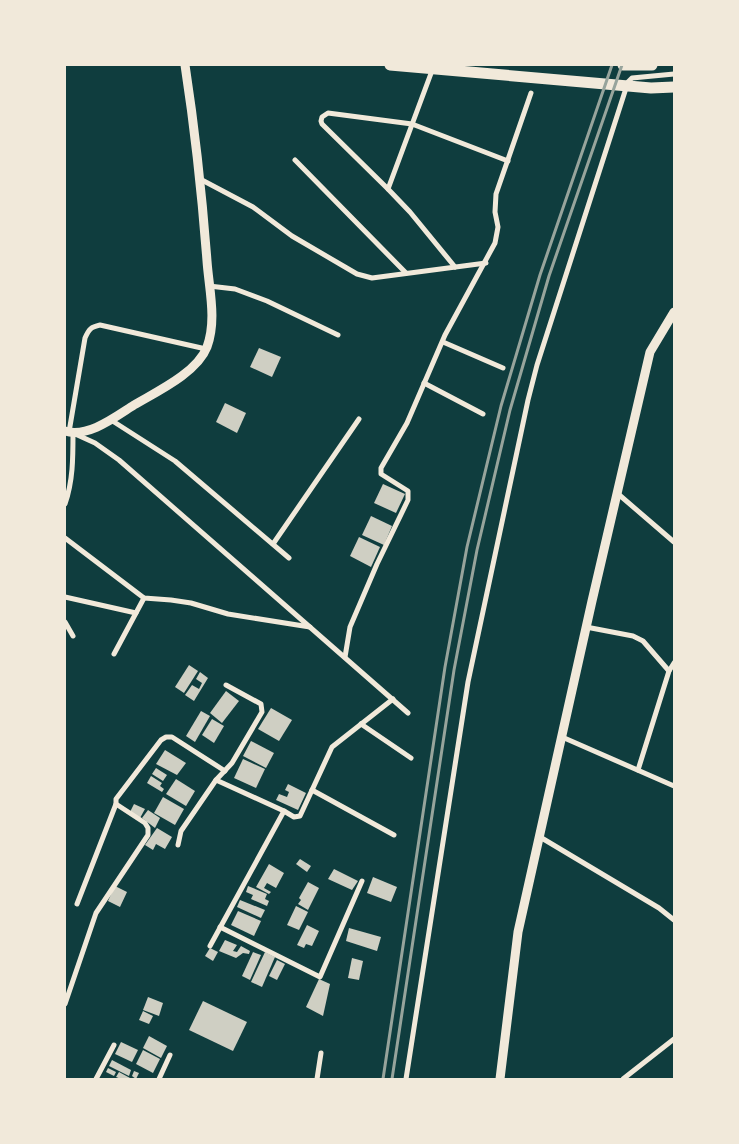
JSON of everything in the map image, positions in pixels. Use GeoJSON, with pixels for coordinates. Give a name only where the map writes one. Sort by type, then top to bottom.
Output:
{"type":"FeatureCollection","features":[{"type":"Feature","properties":{"kind":"main road"},"geometry":{"type":"LineString","coordinates":[[390,65],[651,88],[674,88]]}},
{"type":"Feature","properties":{"kind":"main road"},"geometry":{"type":"LineString","coordinates":[[623,65],[652,65]]}},
{"type":"Feature","properties":{"kind":"street"},"geometry":{"type":"LineString","coordinates":[[69,432],[92,429],[111,420],[190,371],[206,349],[212,312],[200,179],[185,65]]}},
{"type":"Feature","properties":{"kind":"street"},"geometry":{"type":"LineString","coordinates":[[388,189],[434,65]]}},
{"type":"Feature","properties":{"kind":"street"},"geometry":{"type":"LineString","coordinates":[[406,1079],[468,682],[532,382],[628,82],[632,78],[674,74]]}},
{"type":"Feature","properties":{"kind":"street"},"geometry":{"type":"LineString","coordinates":[[345,657],[350,627],[377,564],[408,500],[408,491],[381,474],[381,468],[407,423],[443,342],[486,263],[498,235],[494,202],[531,93]]}},
{"type":"Feature","properties":{"kind":"street"},"geometry":{"type":"LineString","coordinates":[[455,267],[410,212],[322,124],[322,117],[328,113],[412,124],[508,161]]}},
{"type":"Feature","properties":{"kind":"street"},"geometry":{"type":"LineString","coordinates":[[295,160],[406,274]]}},
{"type":"Feature","properties":{"kind":"street"},"geometry":{"type":"LineString","coordinates":[[200,179],[254,207],[292,236],[357,274],[372,278],[486,263]]}},
{"type":"Feature","properties":{"kind":"street"},"geometry":{"type":"LineString","coordinates":[[209,286],[235,289],[267,300],[338,335]]}},
{"type":"Feature","properties":{"kind":"street"},"geometry":{"type":"LineString","coordinates":[[500,1079],[518,932],[586,628],[650,352],[674,312]]}},
{"type":"Feature","properties":{"kind":"street"},"geometry":{"type":"LineString","coordinates":[[65,504],[70,487],[73,461],[69,432],[88,330],[93,326],[100,325],[206,349]]}},
{"type":"Feature","properties":{"kind":"street"},"geometry":{"type":"LineString","coordinates":[[443,342],[503,368]]}},
{"type":"Feature","properties":{"kind":"street"},"geometry":{"type":"LineString","coordinates":[[424,383],[483,414]]}},
{"type":"Feature","properties":{"kind":"street"},"geometry":{"type":"LineString","coordinates":[[273,544],[359,419]]}},
{"type":"Feature","properties":{"kind":"street"},"geometry":{"type":"LineString","coordinates":[[111,420],[175,461],[289,558]]}},
{"type":"Feature","properties":{"kind":"street"},"geometry":{"type":"LineString","coordinates":[[69,432],[95,443],[119,460],[408,713]]}},
{"type":"Feature","properties":{"kind":"street"},"geometry":{"type":"LineString","coordinates":[[617,493],[674,542]]}},
{"type":"Feature","properties":{"kind":"street"},"geometry":{"type":"LineString","coordinates":[[65,538],[144,598],[190,603],[228,614],[311,628]]}},
{"type":"Feature","properties":{"kind":"street"},"geometry":{"type":"LineString","coordinates":[[65,597],[136,613]]}},
{"type":"Feature","properties":{"kind":"street"},"geometry":{"type":"LineString","coordinates":[[114,654],[144,598]]}},
{"type":"Feature","properties":{"kind":"street"},"geometry":{"type":"LineString","coordinates":[[65,622],[73,636]]}},
{"type":"Feature","properties":{"kind":"street"},"geometry":{"type":"LineString","coordinates":[[586,628],[633,636],[643,641],[669,671]]}},
{"type":"Feature","properties":{"kind":"street"},"geometry":{"type":"LineString","coordinates":[[638,770],[669,671],[674,663]]}},
{"type":"Feature","properties":{"kind":"street"},"geometry":{"type":"LineString","coordinates":[[178,845],[181,830],[216,780],[232,763],[262,712],[261,704],[226,685]]}},
{"type":"Feature","properties":{"kind":"street"},"geometry":{"type":"LineString","coordinates":[[216,780],[294,816],[300,816],[332,747],[393,699]]}},
{"type":"Feature","properties":{"kind":"street"},"geometry":{"type":"LineString","coordinates":[[362,724],[411,758]]}},
{"type":"Feature","properties":{"kind":"street"},"geometry":{"type":"LineString","coordinates":[[77,904],[116,804],[116,799],[161,740],[172,736],[225,771]]}},
{"type":"Feature","properties":{"kind":"street"},"geometry":{"type":"LineString","coordinates":[[562,737],[674,786]]}},
{"type":"Feature","properties":{"kind":"street"},"geometry":{"type":"LineString","coordinates":[[312,790],[394,835]]}},
{"type":"Feature","properties":{"kind":"street"},"geometry":{"type":"LineString","coordinates":[[65,1004],[96,913],[148,835],[148,828],[145,823],[116,804]]}},
{"type":"Feature","properties":{"kind":"street"},"geometry":{"type":"LineString","coordinates":[[210,946],[284,811]]}},
{"type":"Feature","properties":{"kind":"street"},"geometry":{"type":"LineString","coordinates":[[540,837],[659,908],[674,920]]}},
{"type":"Feature","properties":{"kind":"street"},"geometry":{"type":"LineString","coordinates":[[220,927],[320,977],[362,881]]}},
{"type":"Feature","properties":{"kind":"street"},"geometry":{"type":"LineString","coordinates":[[627,1078],[674,1039]]}},
{"type":"Feature","properties":{"kind":"street"},"geometry":{"type":"LineString","coordinates":[[96,1079],[114,1045]]}},
{"type":"Feature","properties":{"kind":"street"},"geometry":{"type":"LineString","coordinates":[[317,1079],[321,1053]]}},
{"type":"Feature","properties":{"kind":"street"},"geometry":{"type":"LineString","coordinates":[[159,1079],[170,1055]]}},
{"type":"Feature","properties":{"kind":"building"},"geometry":{"type":"Polygon","coordinates":[[[259,348],[281,357],[272,377],[250,367],[259,348]]]}},
{"type":"Feature","properties":{"kind":"building"},"geometry":{"type":"Polygon","coordinates":[[[225,403],[246,413],[237,433],[216,422],[225,403]]]}},
{"type":"Feature","properties":{"kind":"building"},"geometry":{"type":"Polygon","coordinates":[[[383,484],[405,494],[396,513],[374,503],[383,484]]]}},
{"type":"Feature","properties":{"kind":"building"},"geometry":{"type":"Polygon","coordinates":[[[371,516],[392,526],[384,545],[362,535],[371,516]]]}},
{"type":"Feature","properties":{"kind":"building"},"geometry":{"type":"Polygon","coordinates":[[[359,537],[380,547],[371,567],[350,556],[359,537]]]}},
{"type":"Feature","properties":{"kind":"building"},"geometry":{"type":"Polygon","coordinates":[[[189,665],[198,671],[184,693],[175,687],[189,665]]]}},
{"type":"Feature","properties":{"kind":"building"},"geometry":{"type":"Polygon","coordinates":[[[200,672],[208,678],[194,701],[185,695],[192,685],[199,689],[202,683],[196,679],[200,672]]]}},
{"type":"Feature","properties":{"kind":"building"},"geometry":{"type":"Polygon","coordinates":[[[226,691],[239,701],[222,723],[210,713],[226,691]]]}},
{"type":"Feature","properties":{"kind":"building"},"geometry":{"type":"Polygon","coordinates":[[[271,708],[292,720],[279,741],[258,729],[271,708]]]}},
{"type":"Feature","properties":{"kind":"building"},"geometry":{"type":"Polygon","coordinates":[[[201,711],[210,716],[195,742],[186,736],[201,711]]]}},
{"type":"Feature","properties":{"kind":"building"},"geometry":{"type":"Polygon","coordinates":[[[212,719],[224,726],[214,743],[202,735],[212,719]]]}},
{"type":"Feature","properties":{"kind":"building"},"geometry":{"type":"Polygon","coordinates":[[[251,741],[274,753],[266,768],[243,756],[251,741]]]}},
{"type":"Feature","properties":{"kind":"building"},"geometry":{"type":"Polygon","coordinates":[[[165,750],[186,763],[177,775],[156,764],[165,750]]]}},
{"type":"Feature","properties":{"kind":"building"},"geometry":{"type":"Polygon","coordinates":[[[243,759],[265,769],[256,788],[234,778],[243,759]]]}},
{"type":"Feature","properties":{"kind":"building"},"geometry":{"type":"Polygon","coordinates":[[[156,768],[167,775],[163,781],[152,774],[156,768]]]}},
{"type":"Feature","properties":{"kind":"building"},"geometry":{"type":"Polygon","coordinates":[[[151,776],[162,783],[160,786],[164,789],[162,792],[147,783],[151,776]]]}},
{"type":"Feature","properties":{"kind":"building"},"geometry":{"type":"Polygon","coordinates":[[[176,779],[195,791],[186,806],[166,794],[176,779]]]}},
{"type":"Feature","properties":{"kind":"building"},"geometry":{"type":"Polygon","coordinates":[[[288,784],[306,793],[298,810],[276,800],[279,794],[287,797],[289,792],[285,790],[288,784]]]}},
{"type":"Feature","properties":{"kind":"building"},"geometry":{"type":"Polygon","coordinates":[[[163,797],[184,809],[175,825],[154,813],[163,797]]]}},
{"type":"Feature","properties":{"kind":"building"},"geometry":{"type":"Polygon","coordinates":[[[134,804],[145,809],[140,818],[130,812],[134,804]]]}},
{"type":"Feature","properties":{"kind":"building"},"geometry":{"type":"Polygon","coordinates":[[[148,810],[160,818],[155,828],[142,818],[148,810]]]}},
{"type":"Feature","properties":{"kind":"building"},"geometry":{"type":"Polygon","coordinates":[[[157,828],[172,837],[165,849],[156,844],[153,850],[145,845],[157,828]]]}},
{"type":"Feature","properties":{"kind":"building"},"geometry":{"type":"Polygon","coordinates":[[[300,859],[311,866],[307,872],[296,864],[300,859]]]}},
{"type":"Feature","properties":{"kind":"building"},"geometry":{"type":"Polygon","coordinates":[[[269,864],[284,873],[276,888],[267,883],[264,888],[271,892],[269,894],[256,887],[269,864]]]}},
{"type":"Feature","properties":{"kind":"building"},"geometry":{"type":"Polygon","coordinates":[[[334,869],[358,881],[352,890],[328,879],[334,869]]]}},
{"type":"Feature","properties":{"kind":"building"},"geometry":{"type":"Polygon","coordinates":[[[373,877],[397,887],[391,902],[367,893],[373,877]]]}},
{"type":"Feature","properties":{"kind":"building"},"geometry":{"type":"Polygon","coordinates":[[[308,882],[319,888],[308,910],[298,904],[301,900],[299,898],[308,882]]]}},
{"type":"Feature","properties":{"kind":"building"},"geometry":{"type":"Polygon","coordinates":[[[115,886],[127,892],[120,907],[108,901],[115,886]]]}},
{"type":"Feature","properties":{"kind":"building"},"geometry":{"type":"Polygon","coordinates":[[[248,886],[267,894],[265,899],[269,901],[267,906],[251,899],[253,895],[246,892],[248,886]]]}},
{"type":"Feature","properties":{"kind":"building"},"geometry":{"type":"Polygon","coordinates":[[[240,900],[265,910],[261,918],[237,907],[240,900]]]}},
{"type":"Feature","properties":{"kind":"building"},"geometry":{"type":"Polygon","coordinates":[[[296,906],[308,912],[299,930],[287,925],[296,906]]]}},
{"type":"Feature","properties":{"kind":"building"},"geometry":{"type":"Polygon","coordinates":[[[238,911],[261,921],[254,936],[231,925],[238,911]]]}},
{"type":"Feature","properties":{"kind":"building"},"geometry":{"type":"Polygon","coordinates":[[[307,925],[319,931],[312,946],[306,944],[304,948],[297,945],[307,925]]]}},
{"type":"Feature","properties":{"kind":"building"},"geometry":{"type":"Polygon","coordinates":[[[349,928],[381,937],[377,951],[346,941],[349,928]]]}},
{"type":"Feature","properties":{"kind":"building"},"geometry":{"type":"Polygon","coordinates":[[[225,940],[237,945],[233,951],[237,952],[241,946],[250,951],[249,954],[243,953],[236,958],[219,951],[225,940]]]}},
{"type":"Feature","properties":{"kind":"building"},"geometry":{"type":"Polygon","coordinates":[[[210,948],[218,952],[213,961],[205,956],[210,948]]]}},
{"type":"Feature","properties":{"kind":"building"},"geometry":{"type":"Polygon","coordinates":[[[253,952],[261,955],[250,980],[242,976],[253,952]]]}},
{"type":"Feature","properties":{"kind":"building"},"geometry":{"type":"Polygon","coordinates":[[[265,952],[275,957],[262,987],[251,982],[265,952]]]}},
{"type":"Feature","properties":{"kind":"building"},"geometry":{"type":"Polygon","coordinates":[[[352,958],[363,961],[359,980],[348,978],[352,958]]]}},
{"type":"Feature","properties":{"kind":"building"},"geometry":{"type":"Polygon","coordinates":[[[277,960],[285,964],[277,980],[269,976],[277,960]]]}},
{"type":"Feature","properties":{"kind":"building"},"geometry":{"type":"Polygon","coordinates":[[[319,979],[330,984],[323,1016],[306,1007],[319,979]]]}},
{"type":"Feature","properties":{"kind":"building"},"geometry":{"type":"Polygon","coordinates":[[[148,997],[163,1003],[159,1016],[143,1010],[148,997]]]}},
{"type":"Feature","properties":{"kind":"building"},"geometry":{"type":"Polygon","coordinates":[[[203,1001],[247,1022],[233,1051],[189,1030],[203,1001]]]}},
{"type":"Feature","properties":{"kind":"building"},"geometry":{"type":"Polygon","coordinates":[[[143,1011],[153,1016],[149,1024],[139,1020],[143,1011]]]}},
{"type":"Feature","properties":{"kind":"building"},"geometry":{"type":"Polygon","coordinates":[[[149,1036],[167,1046],[161,1058],[143,1048],[149,1036]]]}},
{"type":"Feature","properties":{"kind":"building"},"geometry":{"type":"Polygon","coordinates":[[[121,1042],[138,1050],[132,1062],[115,1054],[121,1042]]]}},
{"type":"Feature","properties":{"kind":"building"},"geometry":{"type":"Polygon","coordinates":[[[143,1050],[160,1059],[153,1073],[136,1064],[143,1050]]]}},
{"type":"Feature","properties":{"kind":"building"},"geometry":{"type":"Polygon","coordinates":[[[112,1060],[131,1070],[129,1076],[109,1066],[112,1060]]]}},
{"type":"Feature","properties":{"kind":"building"},"geometry":{"type":"Polygon","coordinates":[[[108,1068],[116,1072],[114,1076],[106,1072],[108,1068]]]}},
{"type":"Feature","properties":{"kind":"building"},"geometry":{"type":"Polygon","coordinates":[[[134,1071],[139,1073],[136,1079],[132,1076],[134,1071]]]}},
{"type":"Feature","properties":{"kind":"building"},"geometry":{"type":"Polygon","coordinates":[[[119,1072],[130,1078],[121,1079],[116,1077],[119,1072]]]}},
{"type":"Feature","properties":{"kind":"railway"},"geometry":{"type":"LineString","coordinates":[[383,1079],[445,667],[467,547],[501,406],[540,275],[612,65]]}},
{"type":"Feature","properties":{"kind":"railway"},"geometry":{"type":"LineString","coordinates":[[392,1079],[454,670],[477,550],[510,410],[549,276],[622,65]]}}]}
